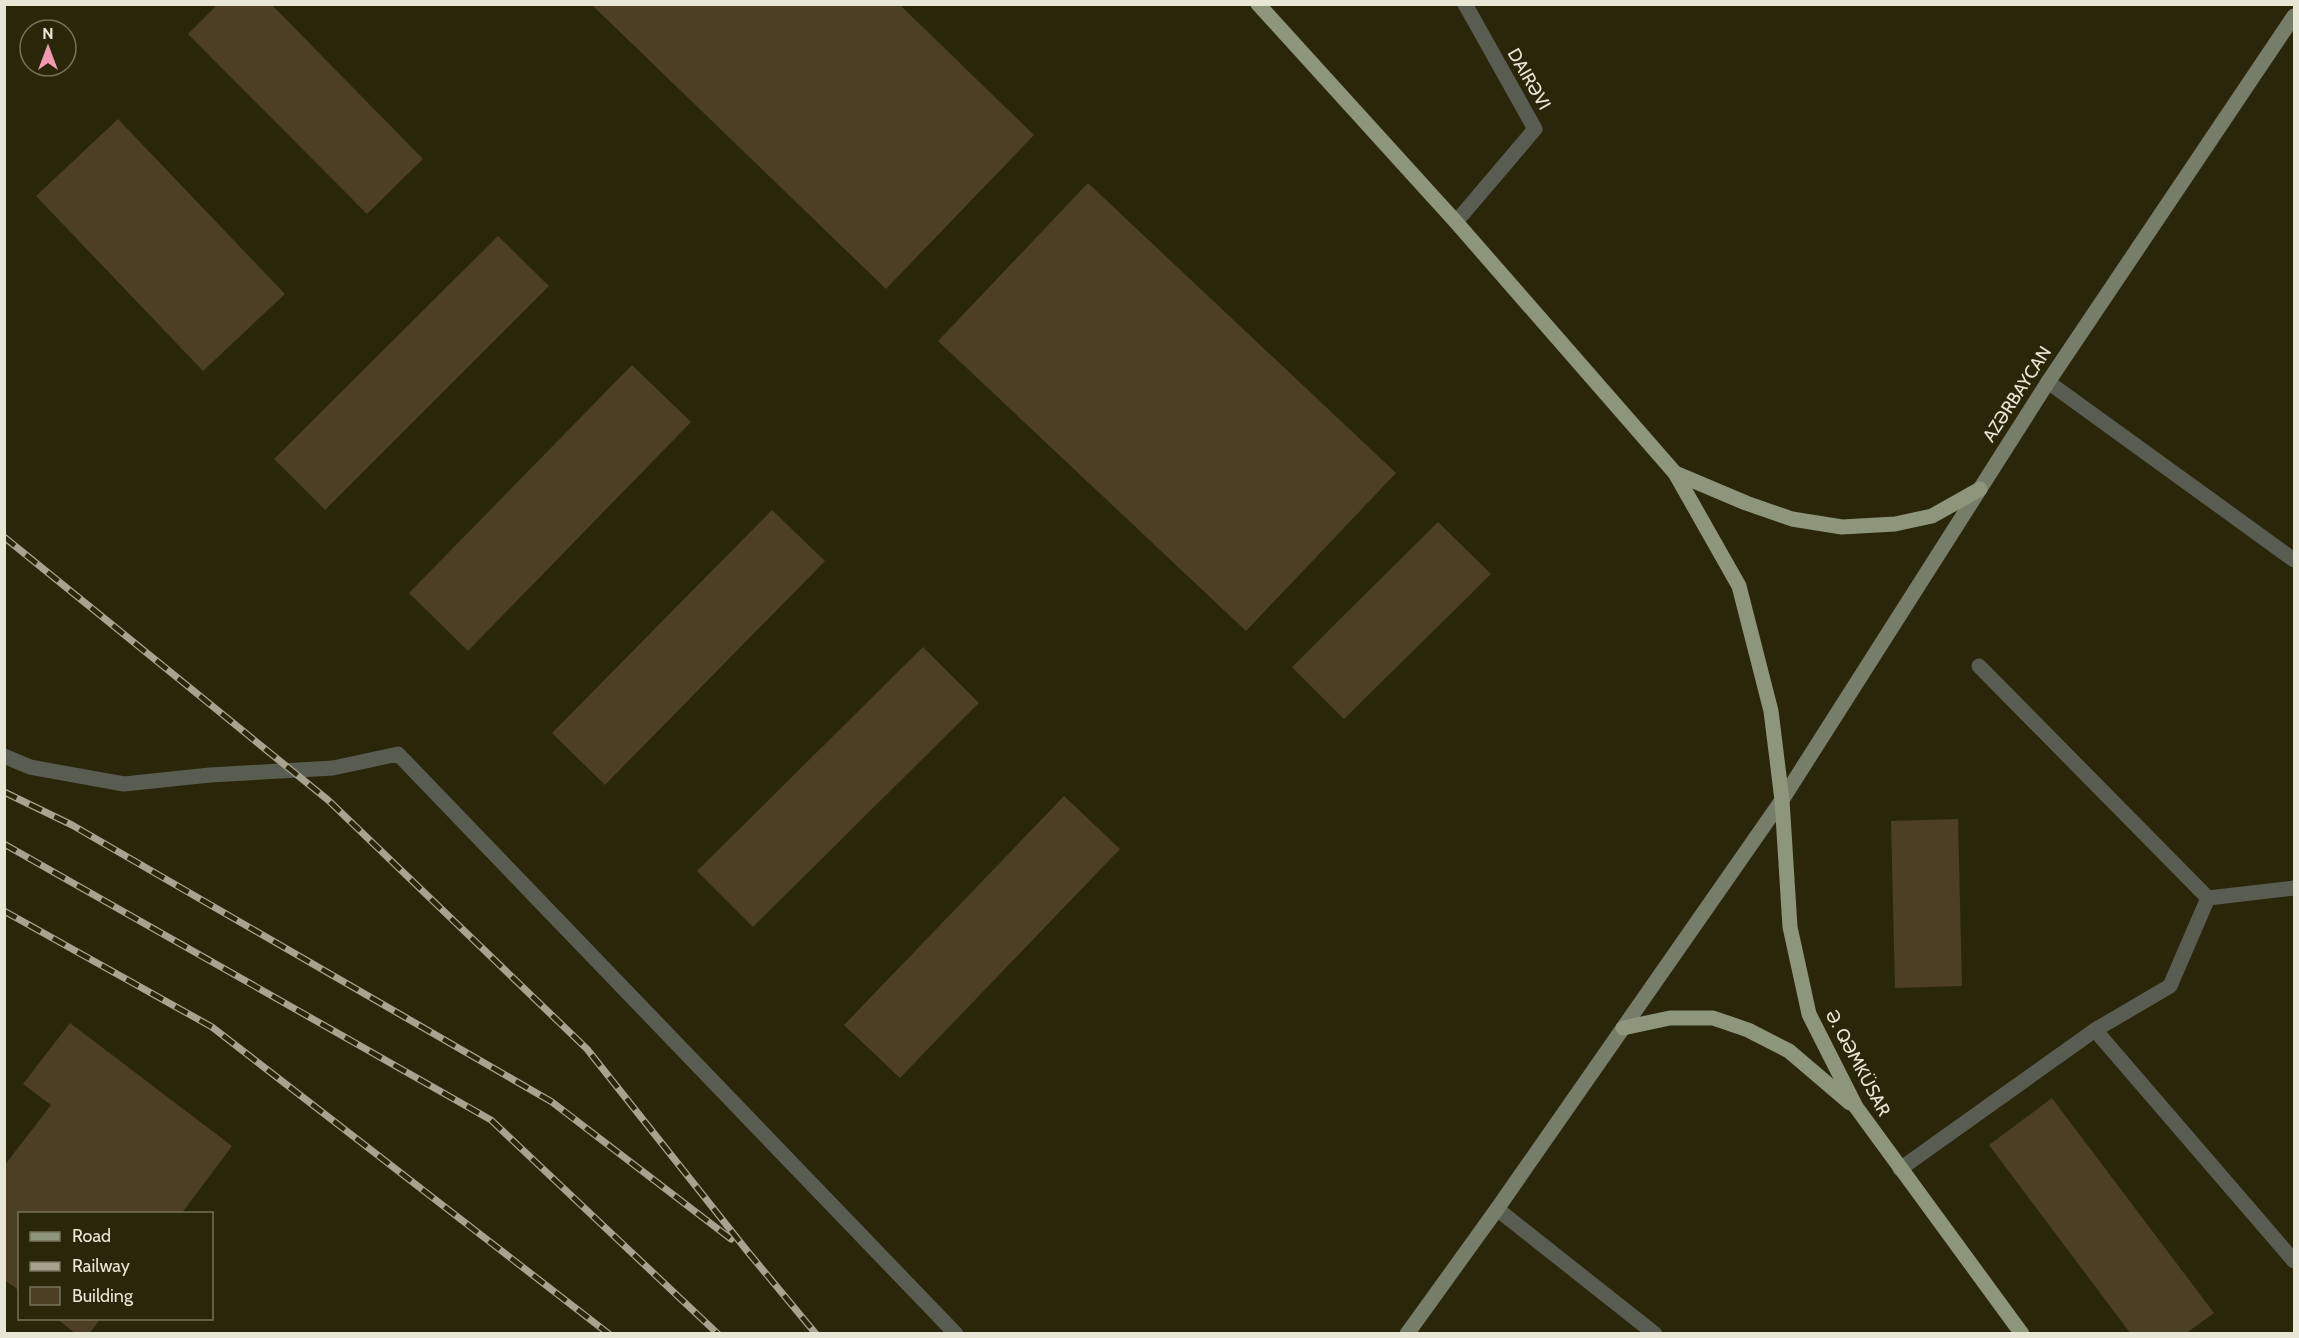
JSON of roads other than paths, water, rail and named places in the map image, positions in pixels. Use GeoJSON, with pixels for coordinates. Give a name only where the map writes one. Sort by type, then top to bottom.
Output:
{"type":"FeatureCollection","features":[{"type":"Feature","properties":{"kind":"main road"},"geometry":{"type":"LineString","coordinates":[[1258,4],[1456,222],[1675,473],[1746,503],[1792,519],[1842,527],[1895,524],[1932,516],[1980,489]]}},
{"type":"Feature","properties":{"kind":"main road","name":"AZƏRBAYCAN"},"geometry":{"type":"LineString","coordinates":[[1407,1334],[1497,1209],[1782,800],[2048,382],[2295,16]]}},
{"type":"Feature","properties":{"kind":"main road","name":"Ə. QƏMKÜSAR"},"geometry":{"type":"LineString","coordinates":[[1675,473],[1738,585],[1771,711],[1782,800],[1790,927],[1809,1014],[1856,1107],[2022,1334]]}},
{"type":"Feature","properties":{"kind":"main road"},"geometry":{"type":"LineString","coordinates":[[1623,1028],[1670,1018],[1713,1018],[1748,1030],[1789,1051],[1856,1107]]}},
{"type":"Feature","properties":{"kind":"street","name":"DAIRƏVI"},"geometry":{"type":"LineString","coordinates":[[1456,222],[1535,129],[1465,4]]}},
{"type":"Feature","properties":{"kind":"street"},"geometry":{"type":"LineString","coordinates":[[2048,382],[2295,560]]}},
{"type":"Feature","properties":{"kind":"street"},"geometry":{"type":"LineString","coordinates":[[1979,666],[2208,898]]}},
{"type":"Feature","properties":{"kind":"street"},"geometry":{"type":"LineString","coordinates":[[4,756],[30,766],[124,784],[210,775],[333,768],[398,754],[956,1334]]}},
{"type":"Feature","properties":{"kind":"street"},"geometry":{"type":"LineString","coordinates":[[2208,898],[2295,888]]}},
{"type":"Feature","properties":{"kind":"street"},"geometry":{"type":"LineString","coordinates":[[1900,1169],[2095,1030],[2170,986],[2208,898]]}},
{"type":"Feature","properties":{"kind":"street"},"geometry":{"type":"LineString","coordinates":[[2095,1030],[2295,1261]]}},
{"type":"Feature","properties":{"kind":"street"},"geometry":{"type":"LineString","coordinates":[[1497,1209],[1655,1334]]}},
{"type":"Feature","properties":{"kind":"railway"},"geometry":{"type":"LineString","coordinates":[[4,537],[328,800],[587,1049],[816,1334]]}},
{"type":"Feature","properties":{"kind":"railway"},"geometry":{"type":"LineString","coordinates":[[4,792],[72,825],[552,1102],[731,1239]]}},
{"type":"Feature","properties":{"kind":"railway"},"geometry":{"type":"LineString","coordinates":[[4,844],[491,1120],[718,1334]]}},
{"type":"Feature","properties":{"kind":"railway"},"geometry":{"type":"LineString","coordinates":[[4,911],[212,1027],[609,1334]]}}]}
